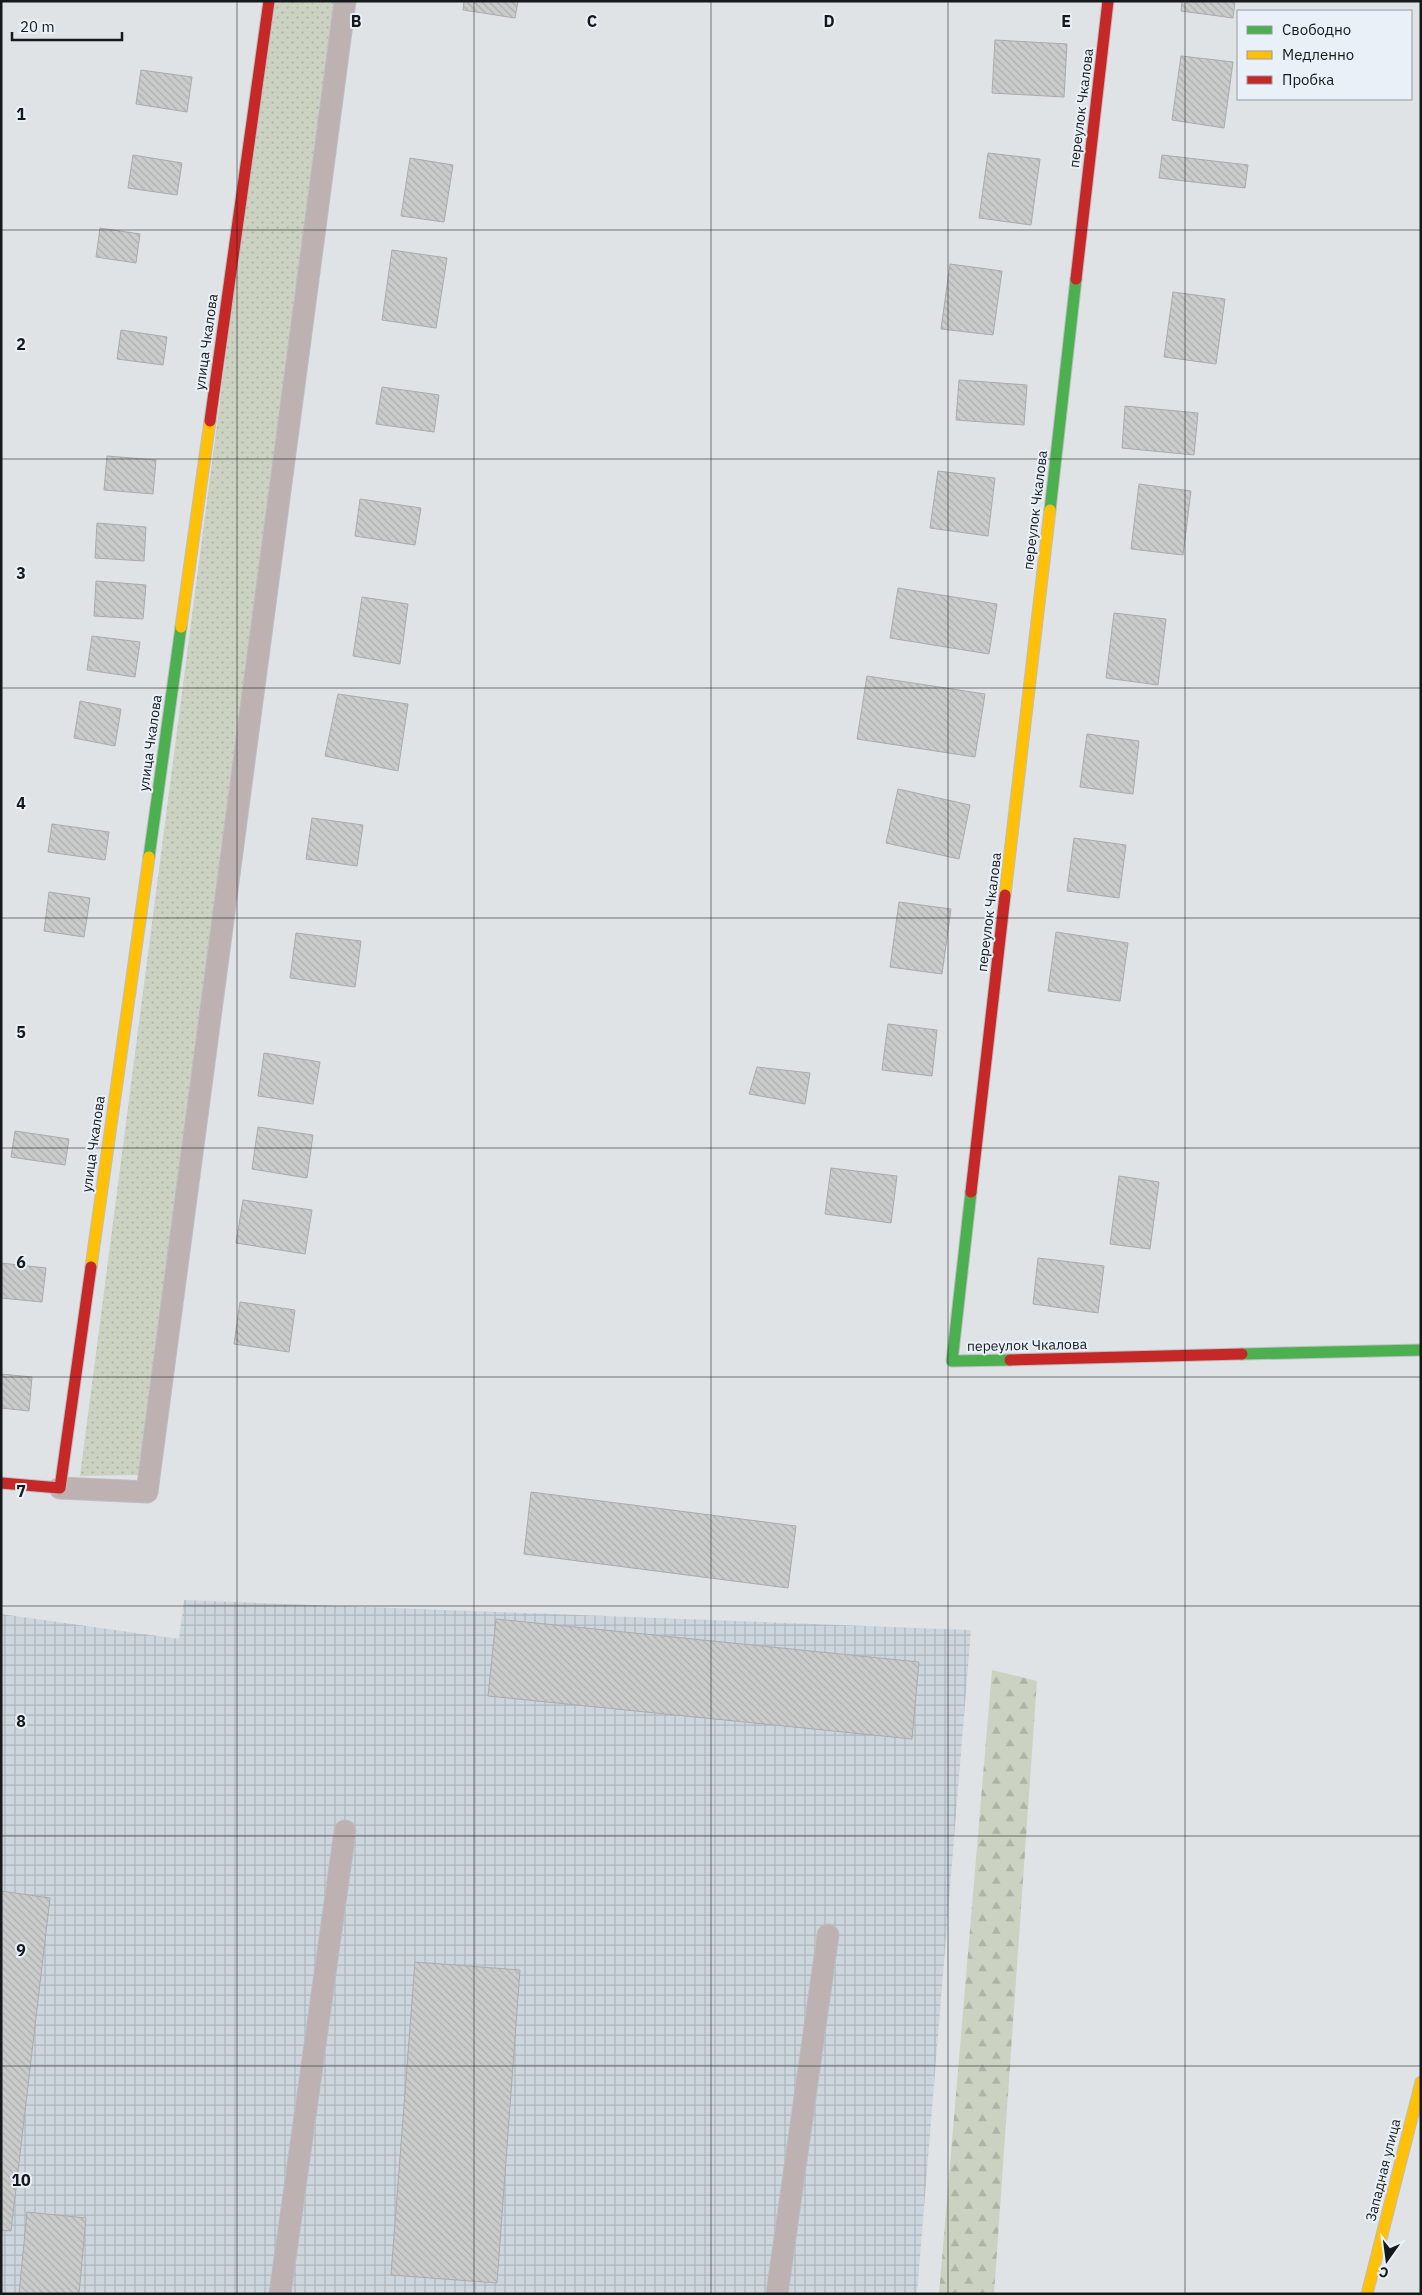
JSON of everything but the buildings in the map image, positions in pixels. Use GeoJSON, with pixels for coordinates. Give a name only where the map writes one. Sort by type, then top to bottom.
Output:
{"type":"FeatureCollection","features":[{"type":"Feature","properties":{"kind":"street","name":"улица Чкалова"},"geometry":{"type":"LineString","coordinates":[[60,1488],[269,1]]}},
{"type":"Feature","properties":{"kind":"street","name":"переулок Чкалова"},"geometry":{"type":"LineString","coordinates":[[1108,1],[952,1361],[1421,1350]]}},
{"type":"Feature","properties":{"kind":"street"},"geometry":{"type":"LineString","coordinates":[[1,1483],[60,1488]]}},
{"type":"Feature","properties":{"kind":"street","name":"Западная улица"},"geometry":{"type":"LineString","coordinates":[[1366,2294],[1421,2082]]}},
{"type":"Feature","properties":{"kind":"lane"},"geometry":{"type":"LineString","coordinates":[[60,1488],[147,1492],[345,1]]}},
{"type":"Feature","properties":{"kind":"lane"},"geometry":{"type":"LineString","coordinates":[[280,2294],[345,1831]]}},
{"type":"Feature","properties":{"kind":"lane"},"geometry":{"type":"LineString","coordinates":[[777,2294],[828,1935]]}},
{"type":"Feature","properties":{"kind":"shaded area"},"geometry":{"type":"Polygon","coordinates":[[[184,1600],[971,1630],[917,2294],[1,2294],[1,1614],[179,1639],[184,1600]]]}},
{"type":"Feature","properties":{"kind":"green space"},"geometry":{"type":"Polygon","coordinates":[[[272,1],[344,1],[138,1475],[80,1476],[272,1]]]}},
{"type":"Feature","properties":{"kind":"green space"},"geometry":{"type":"Polygon","coordinates":[[[992,1670],[1037,1681],[994,2294],[939,2294],[992,1670]]]}},
{"type":"Feature","properties":{"kind":"traffic: fast"},"geometry":{"type":"LineString","coordinates":[[1050,510],[1076,279]]}},
{"type":"Feature","properties":{"kind":"traffic: fast"},"geometry":{"type":"LineString","coordinates":[[149,857],[181,627]]}},
{"type":"Feature","properties":{"kind":"traffic: fast"},"geometry":{"type":"LineString","coordinates":[[971,1192],[952,1361],[1010,1360]]}},
{"type":"Feature","properties":{"kind":"traffic: fast"},"geometry":{"type":"LineString","coordinates":[[1242,1354],[1421,1350]]}},
{"type":"Feature","properties":{"kind":"traffic: slow"},"geometry":{"type":"LineString","coordinates":[[181,627],[210,421]]}},
{"type":"Feature","properties":{"kind":"traffic: slow"},"geometry":{"type":"LineString","coordinates":[[1005,895],[1050,510]]}},
{"type":"Feature","properties":{"kind":"traffic: slow"},"geometry":{"type":"LineString","coordinates":[[91,1267],[149,857]]}},
{"type":"Feature","properties":{"kind":"traffic: slow"},"geometry":{"type":"LineString","coordinates":[[1367,2294],[1421,2082]]}},
{"type":"Feature","properties":{"kind":"traffic: jam"},"geometry":{"type":"LineString","coordinates":[[210,421],[269,1]]}},
{"type":"Feature","properties":{"kind":"traffic: jam"},"geometry":{"type":"LineString","coordinates":[[1076,279],[1108,1]]}},
{"type":"Feature","properties":{"kind":"traffic: jam"},"geometry":{"type":"LineString","coordinates":[[971,1192],[1005,895]]}},
{"type":"Feature","properties":{"kind":"traffic: jam"},"geometry":{"type":"LineString","coordinates":[[1,1483],[60,1488],[91,1267]]}},
{"type":"Feature","properties":{"kind":"traffic: jam"},"geometry":{"type":"LineString","coordinates":[[1010,1360],[1242,1354]]}}]}
